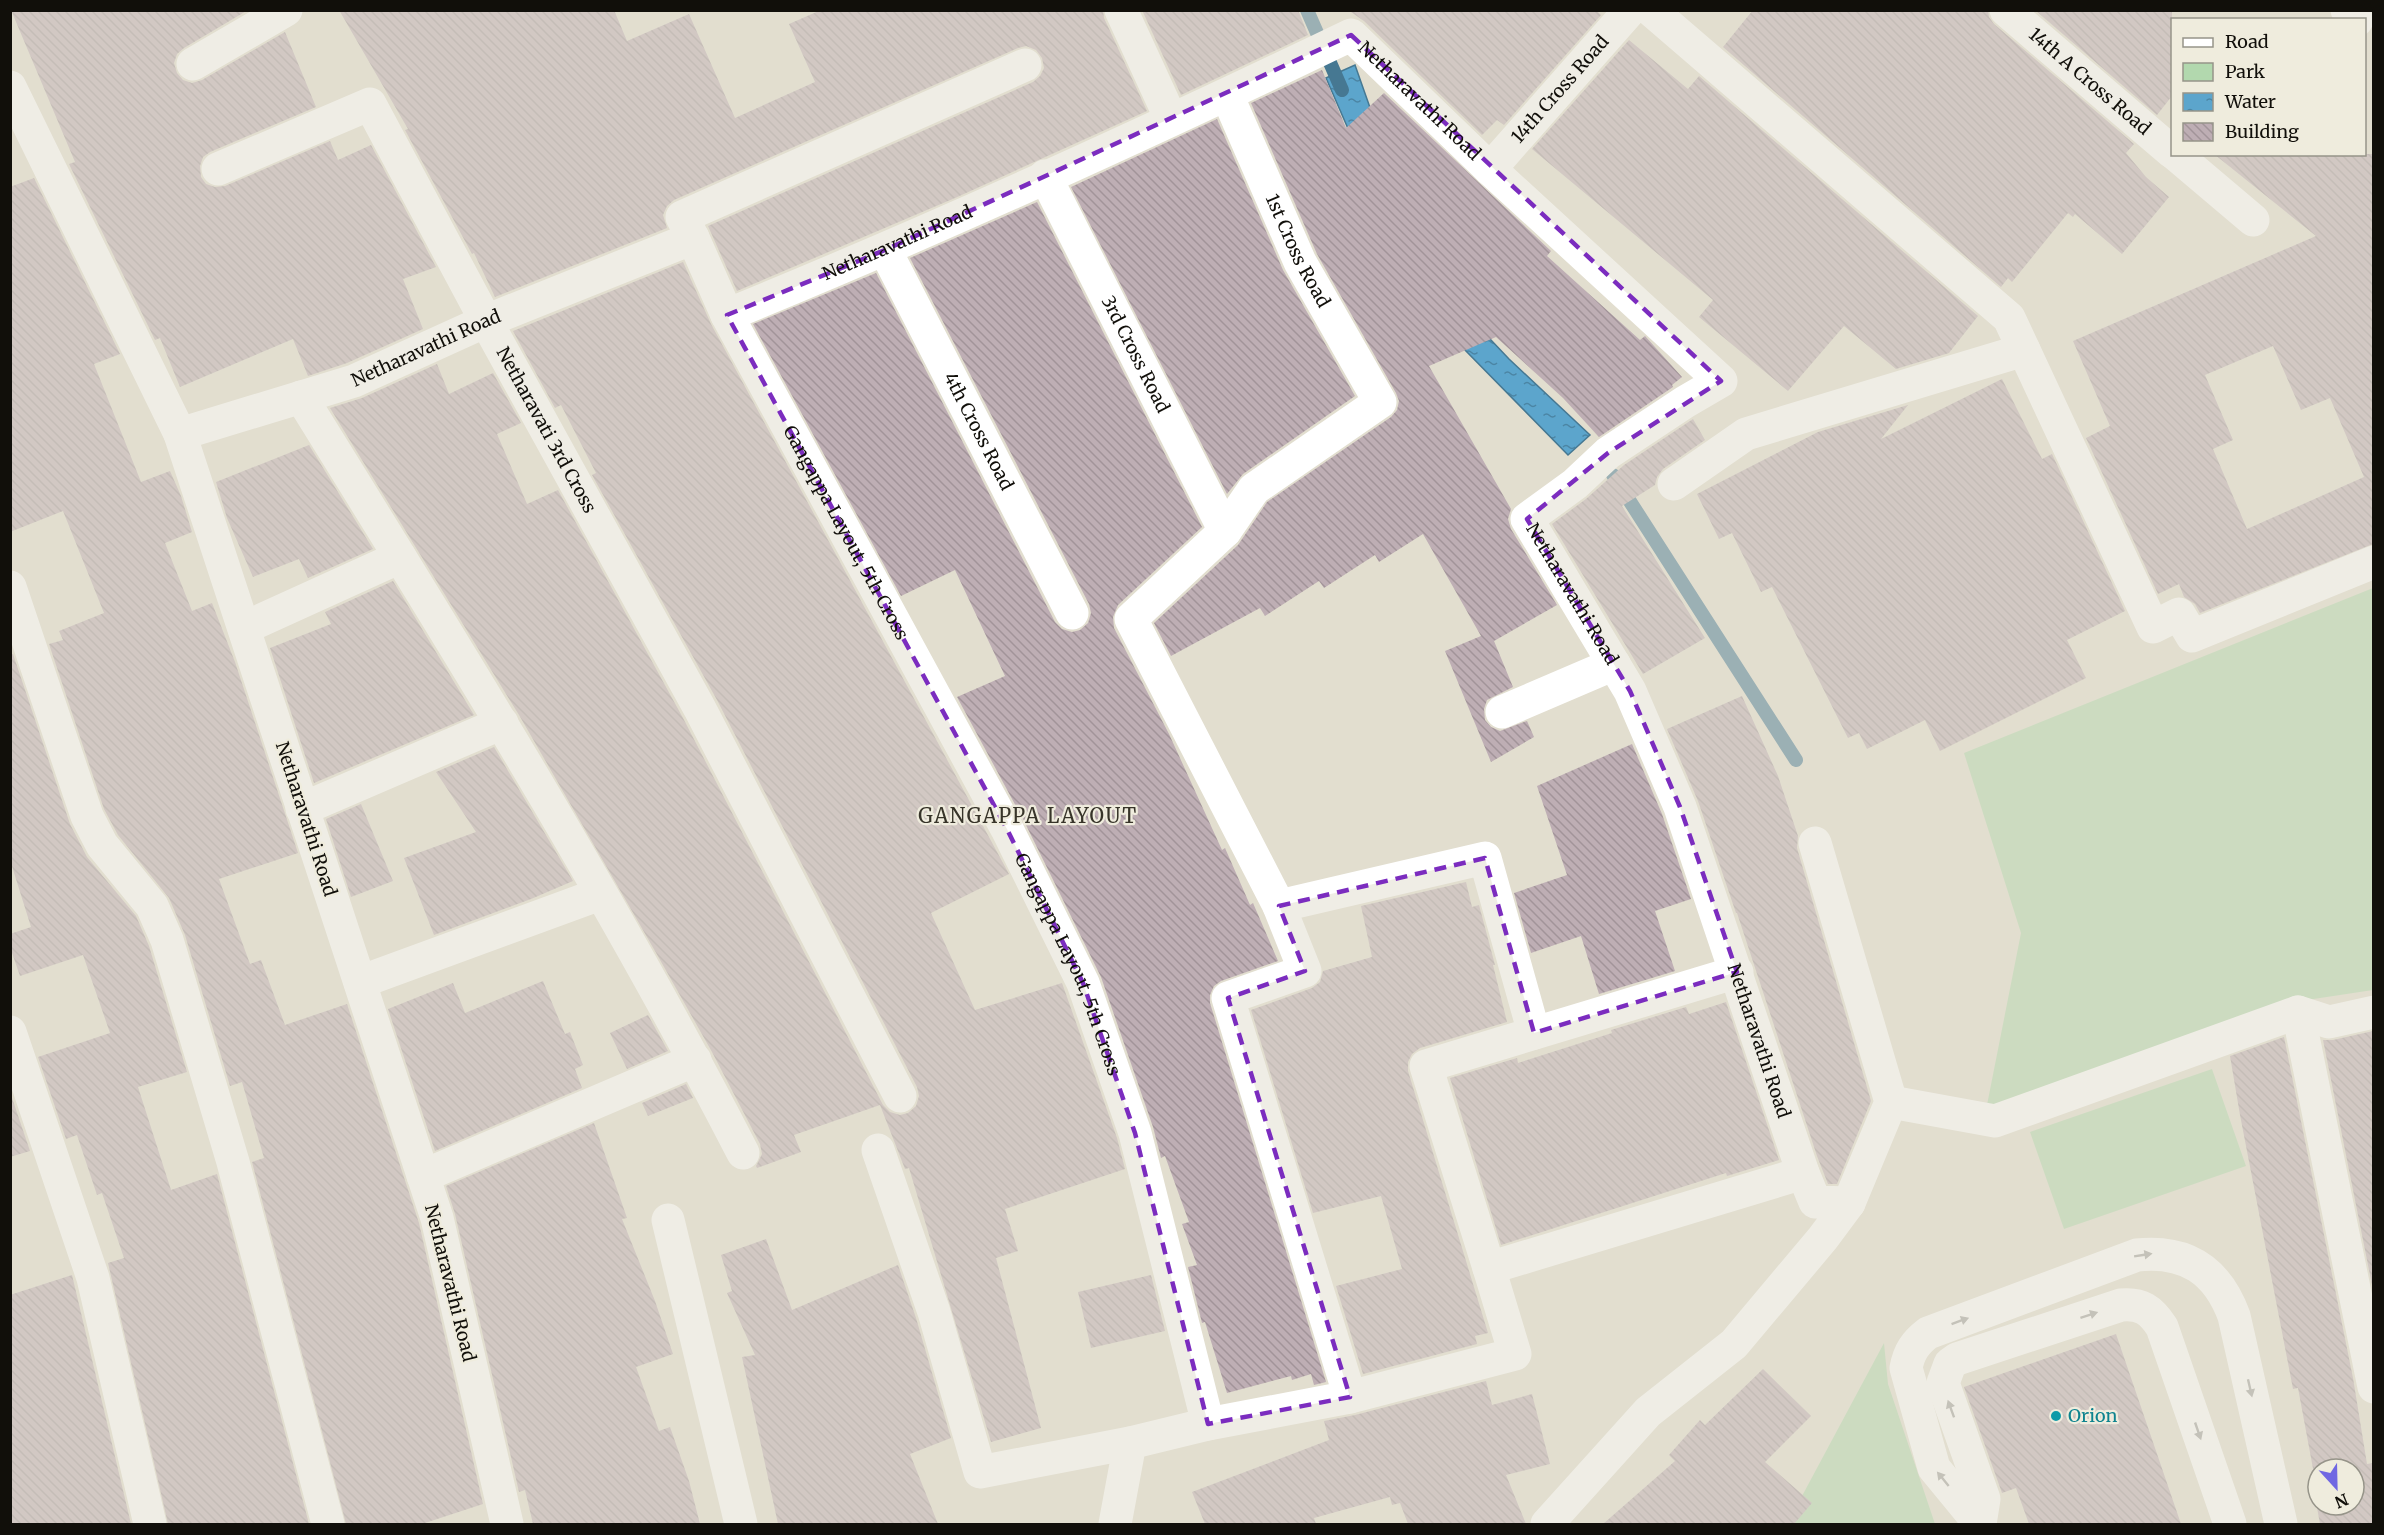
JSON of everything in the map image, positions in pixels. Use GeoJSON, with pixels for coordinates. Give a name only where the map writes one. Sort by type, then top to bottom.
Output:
{"type":"FeatureCollection","features":[{"type":"Feature","properties":{"kind":"street"},"geometry":{"type":"LineString","coordinates":[[193,64],[286,10]]}},
{"type":"Feature","properties":{"kind":"street"},"geometry":{"type":"LineString","coordinates":[[1121,10],[1171,119]]}},
{"type":"Feature","properties":{"kind":"street","name":"14th Cross Road"},"geometry":{"type":"LineString","coordinates":[[1490,169],[1630,10]]}},
{"type":"Feature","properties":{"kind":"street"},"geometry":{"type":"LineString","coordinates":[[1651,10],[2009,318],[2154,627],[2179,614],[2192,636],[2373,562]]}},
{"type":"Feature","properties":{"kind":"street","name":"14th A Cross Road"},"geometry":{"type":"LineString","coordinates":[[2006,10],[2171,150]]}},
{"type":"Feature","properties":{"kind":"street","name":"Netharavathi Road"},"geometry":{"type":"LineString","coordinates":[[727,315],[885,250],[1227,95],[1351,35],[1490,169],[1721,381],[1608,453],[1575,484],[1527,519],[1630,691],[1680,807],[1803,1173],[1815,1202],[1849,1203]]}},
{"type":"Feature","properties":{"kind":"street"},"geometry":{"type":"LineString","coordinates":[[727,315],[682,217],[1025,65]]}},
{"type":"Feature","properties":{"kind":"street"},"geometry":{"type":"LineString","coordinates":[[10,87],[180,434]]}},
{"type":"Feature","properties":{"kind":"street","name":"1st Cross Road"},"geometry":{"type":"LineString","coordinates":[[1225,531],[1254,489],[1380,402],[1300,262],[1227,95]]}},
{"type":"Feature","properties":{"kind":"street","name":"Netharavati 3rd Cross"},"geometry":{"type":"LineString","coordinates":[[218,168],[370,104],[486,321],[700,709],[900,1096]]}},
{"type":"Feature","properties":{"kind":"street","name":"14th A Cross Road"},"geometry":{"type":"LineString","coordinates":[[2178,156],[2253,220]]}},
{"type":"Feature","properties":{"kind":"street","name":"3rd Cross Road"},"geometry":{"type":"LineString","coordinates":[[1045,176],[1225,531]]}},
{"type":"Feature","properties":{"kind":"street","name":"Netharavathi Road"},"geometry":{"type":"LineString","coordinates":[[507,1524],[437,1218],[180,434],[354,381],[486,321],[693,238]]}},
{"type":"Feature","properties":{"kind":"street","name":"4th Cross Road"},"geometry":{"type":"LineString","coordinates":[[885,250],[1072,613]]}},
{"type":"Feature","properties":{"kind":"street","name":"Gangappa Layout, 5th Cross"},"geometry":{"type":"LineString","coordinates":[[727,315],[1007,829],[1083,983],[1135,1133],[1208,1424]]}},
{"type":"Feature","properties":{"kind":"street"},"geometry":{"type":"LineString","coordinates":[[1674,484],[1746,434],[2024,350]]}},
{"type":"Feature","properties":{"kind":"street"},"geometry":{"type":"LineString","coordinates":[[301,397],[502,723],[694,1060],[743,1153]]}},
{"type":"Feature","properties":{"kind":"street"},"geometry":{"type":"LineString","coordinates":[[1225,531],[1131,620],[1279,906],[1305,971],[1228,998],[1350,1397]]}},
{"type":"Feature","properties":{"kind":"street"},"geometry":{"type":"LineString","coordinates":[[244,628],[400,557]]}},
{"type":"Feature","properties":{"kind":"street"},"geometry":{"type":"LineString","coordinates":[[10,587],[87,816],[102,845],[152,906],[167,940],[233,1162],[328,1524]]}},
{"type":"Feature","properties":{"kind":"street"},"geometry":{"type":"LineString","coordinates":[[1502,712],[1614,664]]}},
{"type":"Feature","properties":{"kind":"street"},"geometry":{"type":"LineString","coordinates":[[303,809],[502,723]]}},
{"type":"Feature","properties":{"kind":"street"},"geometry":{"type":"LineString","coordinates":[[1546,1524],[1648,1413],[1734,1344],[1823,1238],[1849,1203],[1891,1102],[1815,843]]}},
{"type":"Feature","properties":{"kind":"street"},"geometry":{"type":"LineString","coordinates":[[1279,906],[1485,858],[1534,1033]]}},
{"type":"Feature","properties":{"kind":"street"},"geometry":{"type":"LineString","coordinates":[[360,982],[600,894]]}},
{"type":"Feature","properties":{"kind":"street"},"geometry":{"type":"LineString","coordinates":[[879,1150],[934,1312],[980,1472],[1131,1443],[1208,1424],[1350,1397],[1515,1354],[1426,1065],[1737,972]]}},
{"type":"Feature","properties":{"kind":"street"},"geometry":{"type":"LineString","coordinates":[[1891,1102],[1995,1120],[2298,1012],[2329,1022],[2373,1012]]}},
{"type":"Feature","properties":{"kind":"street"},"geometry":{"type":"LineString","coordinates":[[2298,1012],[2373,1387]]}},
{"type":"Feature","properties":{"kind":"street"},"geometry":{"type":"LineString","coordinates":[[10,1032],[93,1278],[150,1524]]}},
{"type":"Feature","properties":{"kind":"street"},"geometry":{"type":"LineString","coordinates":[[423,1176],[694,1060]]}},
{"type":"Feature","properties":{"kind":"street"},"geometry":{"type":"LineString","coordinates":[[1489,1268],[1803,1173]]}},
{"type":"Feature","properties":{"kind":"street"},"geometry":{"type":"LineString","coordinates":[[668,1220],[741,1524]]}},
{"type":"Feature","properties":{"kind":"street"},"geometry":{"type":"LineString","coordinates":[[1980,1524],[1934,1468],[1906,1368],[1909,1355],[1916,1342],[1928,1333],[2137,1255],[2154,1253],[2186,1260],[2203,1269],[2217,1282],[2228,1298],[2281,1524]]}},
{"type":"Feature","properties":{"kind":"street"},"geometry":{"type":"LineString","coordinates":[[1980,1524],[1984,1499],[1943,1383],[1950,1364],[1957,1359],[2121,1305],[2132,1304],[2143,1306],[2154,1315],[2162,1327],[2230,1524]]}},
{"type":"Feature","properties":{"kind":"street"},"geometry":{"type":"LineString","coordinates":[[1115,1524],[1131,1443]]}},
{"type":"Feature","properties":{"kind":"highlighted area"},"geometry":{"type":"Polygon","coordinates":[[[1351,35],[1721,381],[1608,453],[1527,519],[1630,691],[1680,807],[1737,972],[1534,1033],[1485,858],[1279,906],[1305,971],[1228,998],[1350,1397],[1208,1424],[1135,1133],[1083,983],[1007,829],[727,315],[885,250],[1351,35]]]}},
{"type":"Feature","properties":{"kind":"green space"},"geometry":{"type":"Polygon","coordinates":[[[2373,588],[2373,990],[2307,1000],[1986,1110],[2021,933],[1964,753],[2373,588]]]}},
{"type":"Feature","properties":{"kind":"green space"},"geometry":{"type":"Polygon","coordinates":[[[2212,1069],[2246,1166],[2064,1229],[2030,1132],[2212,1069]]]}},
{"type":"Feature","properties":{"kind":"green space"},"geometry":{"type":"Polygon","coordinates":[[[1884,1343],[1888,1384],[1935,1524],[1787,1524],[1884,1343]]]}},
{"type":"Feature","properties":{"kind":"water"},"geometry":{"type":"Polygon","coordinates":[[[1355,65],[1393,173],[1472,320],[1509,359],[1590,435],[1568,455],[1464,349],[1416,285],[1326,78],[1355,65]]]}},
{"type":"Feature","properties":{"kind":"building"},"geometry":{"type":"Polygon","coordinates":[[[11,10],[248,10],[177,54],[174,63],[177,73],[183,80],[192,83],[202,80],[285,32],[316,107],[210,152],[203,157],[200,166],[201,177],[206,184],[215,187],[225,186],[330,141],[338,160],[371,145],[436,267],[403,279],[423,329],[347,363],[308,376],[293,339],[180,387],[160,338],[155,340],[69,164],[75,162],[11,10]]]}},
{"type":"Feature","properties":{"kind":"building"},"geometry":{"type":"Polygon","coordinates":[[[339,10],[614,10],[627,41],[689,14],[735,118],[815,82],[789,24],[821,10],[1103,10],[1104,18],[1147,111],[955,198],[737,291],[708,226],[1033,82],[1044,68],[1042,58],[1036,50],[1026,46],[1018,48],[674,200],[667,206],[663,215],[667,228],[495,297],[474,253],[472,254],[405,130],[408,129],[339,10]]]}},
{"type":"Feature","properties":{"kind":"building"},"geometry":{"type":"Polygon","coordinates":[[[1142,10],[1298,10],[1308,35],[1181,95],[1142,10]]]}},
{"type":"Feature","properties":{"kind":"building"},"geometry":{"type":"Polygon","coordinates":[[[1348,10],[1596,10],[1601,15],[1504,125],[1497,120],[1482,135],[1364,21],[1348,10]]]}},
{"type":"Feature","properties":{"kind":"building"},"geometry":{"type":"Polygon","coordinates":[[[1753,10],[1988,10],[1989,17],[1994,24],[2134,144],[2126,153],[2146,177],[2169,197],[2122,254],[2075,214],[2073,217],[2068,213],[2012,282],[2008,278],[2001,287],[1723,47],[1753,10]]]}},
{"type":"Feature","properties":{"kind":"building"},"geometry":{"type":"Polygon","coordinates":[[[2035,10],[2172,10],[2171,97],[2157,115],[2035,10]]]}},
{"type":"Feature","properties":{"kind":"building"},"geometry":{"type":"Polygon","coordinates":[[[1629,40],[1688,89],[1699,76],[1978,316],[1949,353],[1896,369],[1844,326],[1788,391],[1699,317],[1713,300],[1532,149],[1629,40]]]}},
{"type":"Feature","properties":{"kind":"building"},"geometry":{"type":"Polygon","coordinates":[[[1322,70],[1346,128],[1384,93],[1551,251],[1547,256],[1640,340],[1645,336],[1682,377],[1672,385],[1673,387],[1599,437],[1563,398],[1496,337],[1429,366],[1511,509],[1508,519],[1511,529],[1557,605],[1494,641],[1513,687],[1487,700],[1484,709],[1485,720],[1491,727],[1500,731],[1527,721],[1534,737],[1491,762],[1445,651],[1481,636],[1423,534],[1379,562],[1375,555],[1324,588],[1319,581],[1265,616],[1260,608],[1171,656],[1154,623],[1238,545],[1267,502],[1391,417],[1397,410],[1399,401],[1396,393],[1317,254],[1251,103],[1322,70]]]}},
{"type":"Feature","properties":{"kind":"building"},"geometry":{"type":"Polygon","coordinates":[[[1217,119],[1283,270],[1355,396],[1243,474],[1227,494],[1071,187],[1217,119]]]}},
{"type":"Feature","properties":{"kind":"building"},"geometry":{"type":"Polygon","coordinates":[[[2366,154],[2373,154],[2373,544],[2200,613],[2195,604],[2184,597],[2179,584],[2158,594],[2086,438],[2110,426],[2073,341],[2316,236],[2216,156],[2366,156],[2366,154]],[[2273,346],[2205,375],[2233,440],[2213,449],[2247,529],[2364,477],[2330,398],[2301,410],[2273,346]]]}},
{"type":"Feature","properties":{"kind":"building"},"geometry":{"type":"Polygon","coordinates":[[[34,178],[120,354],[94,364],[141,482],[170,471],[181,496],[192,532],[165,543],[192,611],[212,603],[235,662],[298,853],[219,879],[250,964],[261,960],[285,1025],[347,1004],[419,1223],[483,1504],[422,1524],[346,1524],[252,1162],[264,1158],[242,1082],[230,1086],[185,935],[169,898],[118,835],[104,809],[49,644],[63,640],[59,631],[104,613],[63,511],[10,532],[10,187],[34,178]]]}},
{"type":"Feature","properties":{"kind":"building"},"geometry":{"type":"Polygon","coordinates":[[[1037,202],[1202,527],[1118,605],[1113,617],[1114,628],[1169,734],[1222,850],[1225,848],[1250,905],[1253,903],[1278,961],[1221,981],[1214,986],[1210,995],[1210,1003],[1326,1382],[1314,1385],[1311,1374],[1292,1380],[1291,1376],[1227,1393],[1205,1322],[1202,1323],[1188,1267],[1197,1265],[1182,1224],[1189,1222],[1165,1156],[1161,1158],[1153,1127],[1101,977],[1024,821],[957,697],[1005,676],[955,570],[901,596],[753,324],[876,273],[1055,622],[1062,629],[1072,632],[1080,630],[1088,623],[1091,613],[1089,604],[910,258],[1037,202]]]}},
{"type":"Feature","properties":{"kind":"building"},"geometry":{"type":"Polygon","coordinates":[[[683,262],[711,324],[1009,874],[931,913],[975,1010],[1062,983],[1117,1138],[1125,1169],[1005,1209],[1018,1251],[996,1258],[1041,1428],[991,1442],[909,1168],[905,1169],[880,1105],[794,1135],[801,1152],[757,1168],[762,1154],[760,1144],[712,1052],[519,715],[330,408],[362,398],[437,364],[449,394],[493,373],[521,423],[497,434],[527,504],[558,490],[683,718],[883,1105],[890,1112],[900,1115],[908,1113],[916,1106],[919,1096],[917,1087],[717,700],[592,475],[596,473],[561,405],[555,408],[513,331],[683,262]]]}},
{"type":"Feature","properties":{"kind":"building"},"geometry":{"type":"Polygon","coordinates":[[[2002,379],[2042,459],[2052,454],[2125,611],[2067,640],[2086,678],[1940,751],[1925,720],[1867,749],[1859,733],[1848,738],[1772,587],[1761,592],[1732,533],[1719,539],[1697,494],[1818,432],[1908,405],[1881,439],[2002,379]]]}},
{"type":"Feature","properties":{"kind":"building"},"geometry":{"type":"Polygon","coordinates":[[[1693,419],[1705,440],[1663,469],[1655,485],[1622,506],[1705,638],[1643,674],[1552,524],[1586,499],[1624,465],[1693,419]]]}},
{"type":"Feature","properties":{"kind":"building"},"geometry":{"type":"Polygon","coordinates":[[[309,445],[373,549],[308,578],[299,559],[253,577],[227,518],[216,482],[309,445]]]}},
{"type":"Feature","properties":{"kind":"building"},"geometry":{"type":"Polygon","coordinates":[[[393,581],[474,715],[314,783],[270,648],[331,624],[325,612],[393,581]]]}},
{"type":"Feature","properties":{"kind":"building"},"geometry":{"type":"Polygon","coordinates":[[[13,654],[70,824],[87,857],[136,916],[149,946],[187,1072],[138,1087],[171,1190],[217,1174],[309,1524],[168,1524],[108,1263],[124,1258],[102,1193],[97,1195],[77,1135],[66,1139],[38,1057],[110,1033],[83,955],[20,976],[10,947],[10,934],[31,927],[10,860],[10,655],[13,654]]]}},
{"type":"Feature","properties":{"kind":"building"},"geometry":{"type":"Polygon","coordinates":[[[1742,696],[1778,776],[1798,836],[1797,848],[1871,1101],[1837,1184],[1828,1184],[1817,1156],[1698,801],[1667,729],[1742,696]]]}},
{"type":"Feature","properties":{"kind":"building"},"geometry":{"type":"Polygon","coordinates":[[[1632,744],[1662,814],[1691,899],[1655,911],[1675,971],[1599,994],[1581,936],[1531,953],[1514,893],[1567,875],[1537,786],[1632,744]]]}},
{"type":"Feature","properties":{"kind":"building"},"geometry":{"type":"Polygon","coordinates":[[[494,747],[573,881],[434,935],[404,858],[476,832],[436,772],[494,747]]]}},
{"type":"Feature","properties":{"kind":"building"},"geometry":{"type":"Polygon","coordinates":[[[361,804],[393,881],[351,897],[326,819],[361,804]]]}},
{"type":"Feature","properties":{"kind":"building"},"geometry":{"type":"Polygon","coordinates":[[[1466,882],[1472,907],[1479,905],[1507,1022],[1420,1048],[1412,1054],[1408,1062],[1408,1071],[1488,1333],[1475,1336],[1477,1344],[1363,1374],[1336,1286],[1402,1269],[1381,1196],[1313,1213],[1251,1010],[1312,988],[1320,982],[1323,971],[1372,957],[1361,906],[1466,882]]]}},
{"type":"Feature","properties":{"kind":"building"},"geometry":{"type":"Polygon","coordinates":[[[543,981],[565,1034],[570,1032],[583,1065],[575,1069],[582,1088],[435,1151],[388,1009],[453,983],[465,1013],[543,981]]]}},
{"type":"Feature","properties":{"kind":"building"},"geometry":{"type":"Polygon","coordinates":[[[1726,1002],[1779,1160],[1727,1176],[1726,1173],[1501,1245],[1450,1078],[1517,1058],[1518,1063],[1612,1033],[1611,1030],[1686,1007],[1689,1014],[1726,1002]]]}},
{"type":"Feature","properties":{"kind":"building"},"geometry":{"type":"Polygon","coordinates":[[[648,1015],[668,1051],[627,1069],[610,1033],[648,1015]]]}},
{"type":"Feature","properties":{"kind":"building"},"geometry":{"type":"Polygon","coordinates":[[[2373,1031],[2373,1290],[2323,1040],[2373,1031]]]}},
{"type":"Feature","properties":{"kind":"building"},"geometry":{"type":"Polygon","coordinates":[[[2284,1037],[2353,1378],[2366,1457],[2311,1457],[2298,1388],[2293,1389],[2230,1056],[2284,1037]]]}},
{"type":"Feature","properties":{"kind":"building"},"geometry":{"type":"Polygon","coordinates":[[[686,1084],[693,1098],[648,1116],[642,1103],[686,1084]]]}},
{"type":"Feature","properties":{"kind":"building"},"geometry":{"type":"Polygon","coordinates":[[[10,1092],[30,1151],[10,1157],[10,1092]]]}},
{"type":"Feature","properties":{"kind":"building"},"geometry":{"type":"Polygon","coordinates":[[[594,1123],[627,1218],[622,1219],[655,1301],[673,1354],[636,1367],[659,1431],[670,1427],[689,1481],[700,1524],[533,1524],[525,1490],[519,1492],[455,1214],[446,1186],[594,1123]]]}},
{"type":"Feature","properties":{"kind":"building"},"geometry":{"type":"Polygon","coordinates":[[[766,1239],[792,1310],[898,1265],[951,1438],[910,1454],[938,1524],[778,1524],[742,1357],[755,1355],[727,1293],[732,1291],[721,1255],[766,1239]]]}},
{"type":"Feature","properties":{"kind":"building"},"geometry":{"type":"Polygon","coordinates":[[[72,1275],[131,1524],[10,1524],[10,1295],[72,1275]]]}},
{"type":"Feature","properties":{"kind":"building"},"geometry":{"type":"Polygon","coordinates":[[[1151,1275],[1165,1331],[1091,1348],[1078,1292],[1151,1275]]]}},
{"type":"Feature","properties":{"kind":"building","name":"Orion"},"geometry":{"type":"Polygon","coordinates":[[[2116,1334],[2181,1524],[2029,1524],[2016,1488],[2002,1493],[1964,1387],[2116,1334]]]}},
{"type":"Feature","properties":{"kind":"building"},"geometry":{"type":"Polygon","coordinates":[[[1763,1369],[1811,1416],[1765,1462],[1812,1503],[1794,1524],[1603,1524],[1675,1461],[1669,1455],[1700,1420],[1705,1425],[1763,1369]]]}},
{"type":"Feature","properties":{"kind":"building"},"geometry":{"type":"Polygon","coordinates":[[[1486,1381],[1492,1405],[1532,1394],[1550,1464],[1506,1475],[1526,1524],[1408,1524],[1400,1503],[1392,1505],[1390,1497],[1314,1518],[1316,1524],[1205,1524],[1192,1492],[1329,1440],[1324,1421],[1486,1381]]]}},
{"type":"Feature","properties":{"kind":"building"},"geometry":{"type":"Polygon","coordinates":[[[2366,1458],[2367,1464],[2373,1463],[2373,1524],[2320,1524],[2319,1517],[2366,1517],[2366,1458]]]}},
{"type":"Feature","properties":{"kind":"waterway"},"geometry":{"type":"LineString","coordinates":[[1307,10],[1342,90]]}},
{"type":"Feature","properties":{"kind":"waterway"},"geometry":{"type":"LineString","coordinates":[[1613,475],[1796,760]]}},
{"type":"Feature","properties":{"kind":"place","name":"Orion"},"geometry":{"type":"Point","coordinates":[2056,1416]}},
{"type":"Feature","properties":{"kind":"district","name":"GANGAPPA LAYOUT"},"geometry":{"type":"Point","coordinates":[1028,816]}}]}
